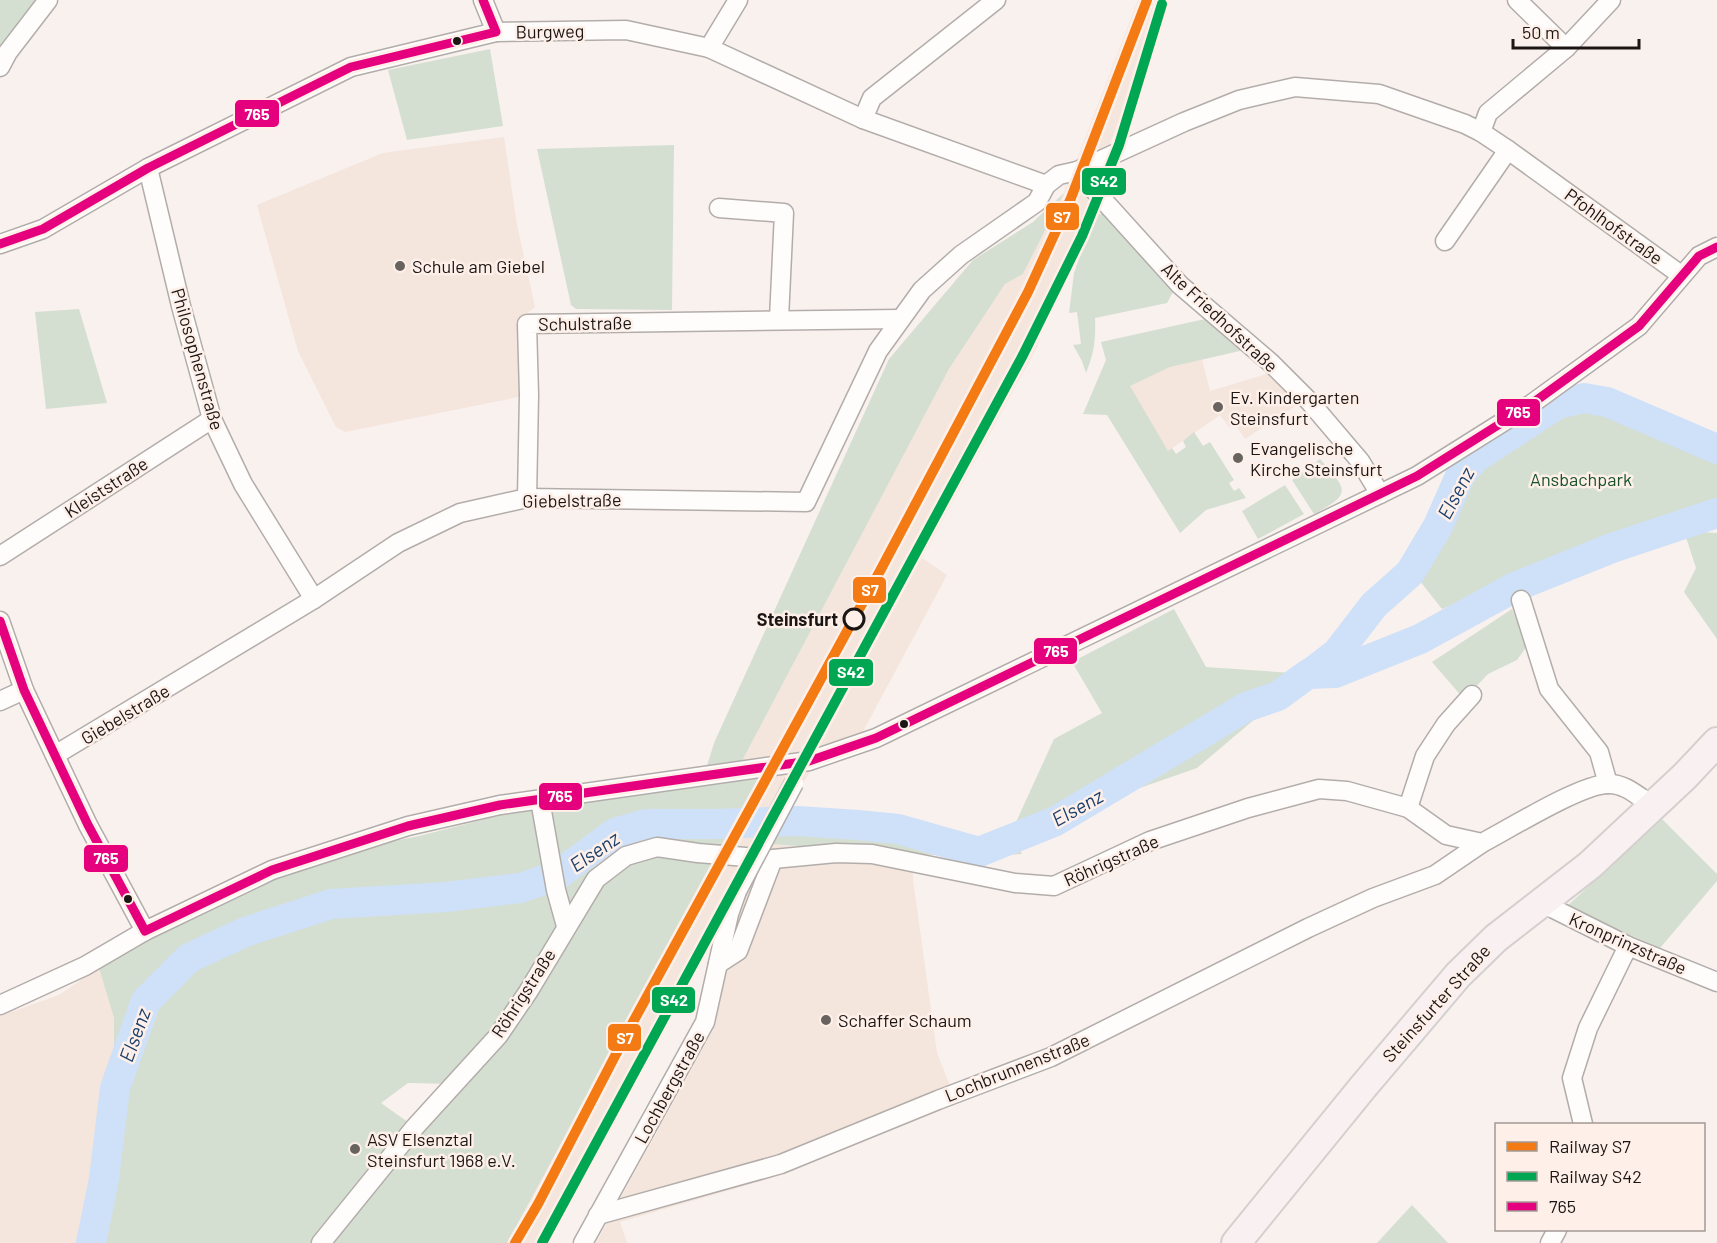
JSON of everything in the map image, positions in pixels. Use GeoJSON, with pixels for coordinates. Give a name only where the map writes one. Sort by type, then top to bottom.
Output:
{"type":"FeatureCollection","features":[{"type":"Feature","properties":{"kind":"main road","name":"Steinsfurter Straße"},"geometry":{"type":"LineString","coordinates":[[1236,1243],[1458,975],[1496,938],[1540,902],[1590,866],[1685,776],[1717,742]]}},
{"type":"Feature","properties":{"kind":"street"},"geometry":{"type":"LineString","coordinates":[[0,67],[8,51],[48,0]]}},
{"type":"Feature","properties":{"kind":"street"},"geometry":{"type":"LineString","coordinates":[[483,0],[495,32]]}},
{"type":"Feature","properties":{"kind":"street"},"geometry":{"type":"LineString","coordinates":[[709,48],[738,0]]}},
{"type":"Feature","properties":{"kind":"street"},"geometry":{"type":"LineString","coordinates":[[863,118],[872,98],[996,0]]}},
{"type":"Feature","properties":{"kind":"street"},"geometry":{"type":"LineString","coordinates":[[1517,0],[1566,48]]}},
{"type":"Feature","properties":{"kind":"street"},"geometry":{"type":"LineString","coordinates":[[1481,132],[1488,113],[1566,48],[1611,0]]}},
{"type":"Feature","properties":{"kind":"street","name":"Burgweg"},"geometry":{"type":"LineString","coordinates":[[0,244],[43,230],[147,168],[351,67],[495,32],[626,30],[709,48],[863,118],[1053,180]]}},
{"type":"Feature","properties":{"kind":"street","name":"Pfohlhofstraße"},"geometry":{"type":"LineString","coordinates":[[1077,171],[1184,122],[1239,100],[1295,87],[1379,94],[1466,124],[1481,132],[1681,275],[1699,256],[1717,247]]}},
{"type":"Feature","properties":{"kind":"street"},"geometry":{"type":"LineString","coordinates":[[1445,241],[1508,150]]}},
{"type":"Feature","properties":{"kind":"street","name":"Philosophenstraße"},"geometry":{"type":"LineString","coordinates":[[147,168],[212,419],[243,484],[314,599]]}},
{"type":"Feature","properties":{"kind":"street"},"geometry":{"type":"LineString","coordinates":[[901,319],[922,290],[961,255],[1036,202],[1053,180],[1077,171]]}},
{"type":"Feature","properties":{"kind":"street","name":"Alte Friedhofstraße"},"geometry":{"type":"LineString","coordinates":[[1077,171],[1180,285],[1271,363],[1309,401],[1360,461],[1380,494]]}},
{"type":"Feature","properties":{"kind":"street"},"geometry":{"type":"LineString","coordinates":[[719,208],[784,213],[779,319]]}},
{"type":"Feature","properties":{"kind":"street"},"geometry":{"type":"LineString","coordinates":[[0,1005],[85,966],[145,931],[272,870],[408,826],[500,805],[809,761],[886,734],[1418,476],[1530,405],[1639,326],[1681,275]]}},
{"type":"Feature","properties":{"kind":"street","name":"Schulstraße"},"geometry":{"type":"LineString","coordinates":[[527,498],[529,395],[527,324],[901,319]]}},
{"type":"Feature","properties":{"kind":"street","name":"Giebelstraße"},"geometry":{"type":"LineString","coordinates":[[55,756],[314,599],[398,543],[460,513],[527,498],[806,502],[878,351],[901,319]]}},
{"type":"Feature","properties":{"kind":"street","name":"Kleiststraße"},"geometry":{"type":"LineString","coordinates":[[0,556],[212,419]]}},
{"type":"Feature","properties":{"kind":"street"},"geometry":{"type":"LineString","coordinates":[[1521,600],[1549,689],[1599,752],[1608,784]]}},
{"type":"Feature","properties":{"kind":"street"},"geometry":{"type":"LineString","coordinates":[[0,621],[24,690],[88,825],[145,931]]}},
{"type":"Feature","properties":{"kind":"street"},"geometry":{"type":"LineString","coordinates":[[0,701],[24,690]]}},
{"type":"Feature","properties":{"kind":"street"},"geometry":{"type":"LineString","coordinates":[[1408,808],[1425,756],[1446,724],[1472,695]]}},
{"type":"Feature","properties":{"kind":"street","name":"Lochbergstraße"},"geometry":{"type":"LineString","coordinates":[[583,1243],[705,1022],[729,914],[737,891],[794,783],[809,761]]}},
{"type":"Feature","properties":{"kind":"street"},"geometry":{"type":"LineString","coordinates":[[1482,843],[1586,789],[1608,784],[1625,787],[1653,806]]}},
{"type":"Feature","properties":{"kind":"street","name":"Röhrigstraße"},"geometry":{"type":"LineString","coordinates":[[321,1243],[415,1127],[498,1036],[528,992],[596,879],[626,856],[657,847],[773,859],[836,853],[872,854],[1015,884],[1054,886],[1150,842],[1248,808],[1318,789],[1347,791],[1408,808],[1446,835],[1482,843]]}},
{"type":"Feature","properties":{"kind":"street"},"geometry":{"type":"LineString","coordinates":[[540,800],[556,890],[566,926]]}},
{"type":"Feature","properties":{"kind":"street","name":"Lochbrunnenstraße"},"geometry":{"type":"LineString","coordinates":[[598,1215],[781,1164],[1051,1057],[1308,928],[1373,898],[1435,875],[1482,843]]}},
{"type":"Feature","properties":{"kind":"street"},"geometry":{"type":"LineString","coordinates":[[718,964],[738,951],[773,859]]}},
{"type":"Feature","properties":{"kind":"street","name":"Kronprinzstraße"},"geometry":{"type":"LineString","coordinates":[[1540,902],[1628,946],[1717,982]]}},
{"type":"Feature","properties":{"kind":"street"},"geometry":{"type":"LineString","coordinates":[[1583,1123],[1572,1078],[1588,1028],[1628,946]]}},
{"type":"Feature","properties":{"kind":"shaded area"},"geometry":{"type":"Polygon","coordinates":[[[1138,0],[1162,0],[1037,347],[922,558],[947,575],[860,737],[814,765],[786,812],[771,844],[912,854],[913,880],[937,1053],[956,1101],[785,1174],[620,1222],[627,1243],[596,1243],[713,1030],[718,994],[718,936],[659,1022],[541,1243],[507,1243],[760,777],[739,780],[743,759],[949,369],[1005,284],[1023,274],[1064,193],[1138,0]]]}},
{"type":"Feature","properties":{"kind":"shaded area","name":"Schule am Giebel"},"geometry":{"type":"Polygon","coordinates":[[[504,137],[517,225],[535,307],[519,319],[524,365],[523,396],[345,432],[336,427],[298,351],[257,205],[383,153],[504,137]]]}},
{"type":"Feature","properties":{"kind":"shaded area","name":"Ev. Kindergarten Steinsfurt"},"geometry":{"type":"Polygon","coordinates":[[[1202,359],[1210,391],[1270,373],[1297,405],[1245,439],[1235,424],[1229,427],[1220,415],[1168,451],[1129,386],[1170,367],[1202,359]]]}},
{"type":"Feature","properties":{"kind":"shaded area"},"geometry":{"type":"Polygon","coordinates":[[[99,968],[114,1018],[114,1054],[77,1243],[0,1243],[0,1016],[59,995],[99,968]]]}},
{"type":"Feature","properties":{"kind":"green space"},"geometry":{"type":"Polygon","coordinates":[[[0,0],[40,0],[0,47],[0,0]]]}},
{"type":"Feature","properties":{"kind":"green space"},"geometry":{"type":"Polygon","coordinates":[[[490,49],[503,126],[407,140],[388,70],[490,49]]]}},
{"type":"Feature","properties":{"kind":"green space"},"geometry":{"type":"Polygon","coordinates":[[[674,145],[672,310],[576,309],[571,305],[537,149],[674,145]]]}},
{"type":"Feature","properties":{"kind":"green space"},"geometry":{"type":"Polygon","coordinates":[[[1064,193],[1023,274],[1005,284],[949,369],[743,759],[739,779],[761,776],[507,1243],[77,1243],[114,1054],[114,1018],[99,968],[171,927],[270,878],[355,849],[419,836],[517,811],[701,785],[714,743],[889,359],[973,260],[1033,222],[1064,193]],[[408,1083],[381,1103],[415,1127],[453,1084],[408,1083]]]}},
{"type":"Feature","properties":{"kind":"green space"},"geometry":{"type":"Polygon","coordinates":[[[1094,214],[1104,214],[1175,288],[1167,303],[1095,318],[1094,346],[1086,373],[1073,345],[1081,344],[1077,312],[1069,313],[1074,273],[1094,214]]]}},
{"type":"Feature","properties":{"kind":"green space"},"geometry":{"type":"Polygon","coordinates":[[[79,309],[107,403],[46,409],[35,312],[79,309]]]}},
{"type":"Feature","properties":{"kind":"green space"},"geometry":{"type":"Polygon","coordinates":[[[1205,319],[1244,350],[1170,367],[1130,386],[1168,451],[1172,448],[1176,454],[1186,447],[1183,441],[1194,432],[1203,446],[1210,442],[1234,480],[1229,483],[1234,491],[1239,488],[1246,498],[1206,510],[1180,533],[1107,415],[1083,414],[1106,360],[1101,342],[1205,319]]]}},
{"type":"Feature","properties":{"kind":"green space","name":"Ansbachpark"},"geometry":{"type":"Polygon","coordinates":[[[1585,402],[1717,461],[1717,507],[1669,522],[1442,609],[1416,576],[1451,504],[1476,461],[1559,408],[1585,402]]]}},
{"type":"Feature","properties":{"kind":"green space"},"geometry":{"type":"Polygon","coordinates":[[[1320,459],[1336,477],[1342,490],[1335,501],[1314,514],[1292,480],[1320,459]]]}},
{"type":"Feature","properties":{"kind":"green space"},"geometry":{"type":"Polygon","coordinates":[[[1285,485],[1304,514],[1258,539],[1242,511],[1285,485]]]}},
{"type":"Feature","properties":{"kind":"green space"},"geometry":{"type":"Polygon","coordinates":[[[1684,531],[1717,533],[1717,639],[1684,592],[1696,568],[1684,531]]]}},
{"type":"Feature","properties":{"kind":"green space"},"geometry":{"type":"Polygon","coordinates":[[[1174,609],[1206,667],[1308,674],[1197,768],[1011,833],[1054,739],[1102,713],[1072,662],[1174,609]]]}},
{"type":"Feature","properties":{"kind":"green space"},"geometry":{"type":"Polygon","coordinates":[[[1512,609],[1527,646],[1517,660],[1488,674],[1464,699],[1432,662],[1512,609]]]}},
{"type":"Feature","properties":{"kind":"green space"},"geometry":{"type":"Polygon","coordinates":[[[786,812],[864,819],[907,828],[963,851],[1011,833],[1022,854],[961,856],[770,844],[786,812]]]}},
{"type":"Feature","properties":{"kind":"green space"},"geometry":{"type":"Polygon","coordinates":[[[1662,819],[1717,874],[1717,881],[1660,948],[1566,907],[1662,819]]]}},
{"type":"Feature","properties":{"kind":"green space"},"geometry":{"type":"Polygon","coordinates":[[[1412,1205],[1448,1243],[1377,1243],[1412,1205]]]}},
{"type":"Feature","properties":{"kind":"waterway","name":"Elsenz"},"geometry":{"type":"LineString","coordinates":[[1311,673],[1337,653],[1374,605],[1410,573],[1438,526],[1460,476],[1475,458],[1558,404],[1584,398],[1607,402],[1717,449]]}},
{"type":"Feature","properties":{"kind":"waterway","name":"Elsenz"},"geometry":{"type":"LineString","coordinates":[[91,1243],[104,1179],[115,1088],[146,1001],[189,958],[245,932],[331,904],[446,897],[520,888],[556,876],[615,833],[646,824],[798,821],[858,825],[898,829],[979,852],[1056,821],[1246,707],[1278,696],[1308,674],[1335,673],[1420,639],[1515,587],[1612,548],[1717,513]]}},
{"type":"Feature","properties":{"kind":"rail line","name":"S7"},"geometry":{"type":"LineString","coordinates":[[515,1243],[538,1204],[627,1033],[880,571],[1028,292],[1071,198],[1147,0]]}},
{"type":"Feature","properties":{"kind":"rail line","name":"S42"},"geometry":{"type":"LineString","coordinates":[[542,1243],[1023,355],[1082,236],[1119,145],[1162,4]]}},
{"type":"Feature","properties":{"kind":"transit line","name":"765"},"geometry":{"type":"LineString","coordinates":[[0,244],[43,229],[148,168],[351,67],[496,32],[483,0]]}},
{"type":"Feature","properties":{"kind":"transit line","name":"765"},"geometry":{"type":"LineString","coordinates":[[0,621],[24,690],[88,825],[145,931],[272,870],[408,826],[500,805],[809,761],[876,738],[1417,476],[1530,405],[1639,326],[1699,256],[1717,247]]}},
{"type":"Feature","properties":{"kind":"place","name":"Schule am Giebel"},"geometry":{"type":"Point","coordinates":[400,266]}},
{"type":"Feature","properties":{"kind":"place","name":"Ev. Kindergarten Steinsfurt"},"geometry":{"type":"Point","coordinates":[1218,407]}},
{"type":"Feature","properties":{"kind":"place","name":"Evangelische Kirche Steinsfurt"},"geometry":{"type":"Point","coordinates":[1238,458]}},
{"type":"Feature","properties":{"kind":"place","name":"Steinsfurt"},"geometry":{"type":"Point","coordinates":[854,619]}},
{"type":"Feature","properties":{"kind":"place","name":"Schaffer Schaum"},"geometry":{"type":"Point","coordinates":[826,1020]}},
{"type":"Feature","properties":{"kind":"place","name":"ASV Elsenztal Steinsfurt 1968 e.V."},"geometry":{"type":"Point","coordinates":[355,1149]}}]}
